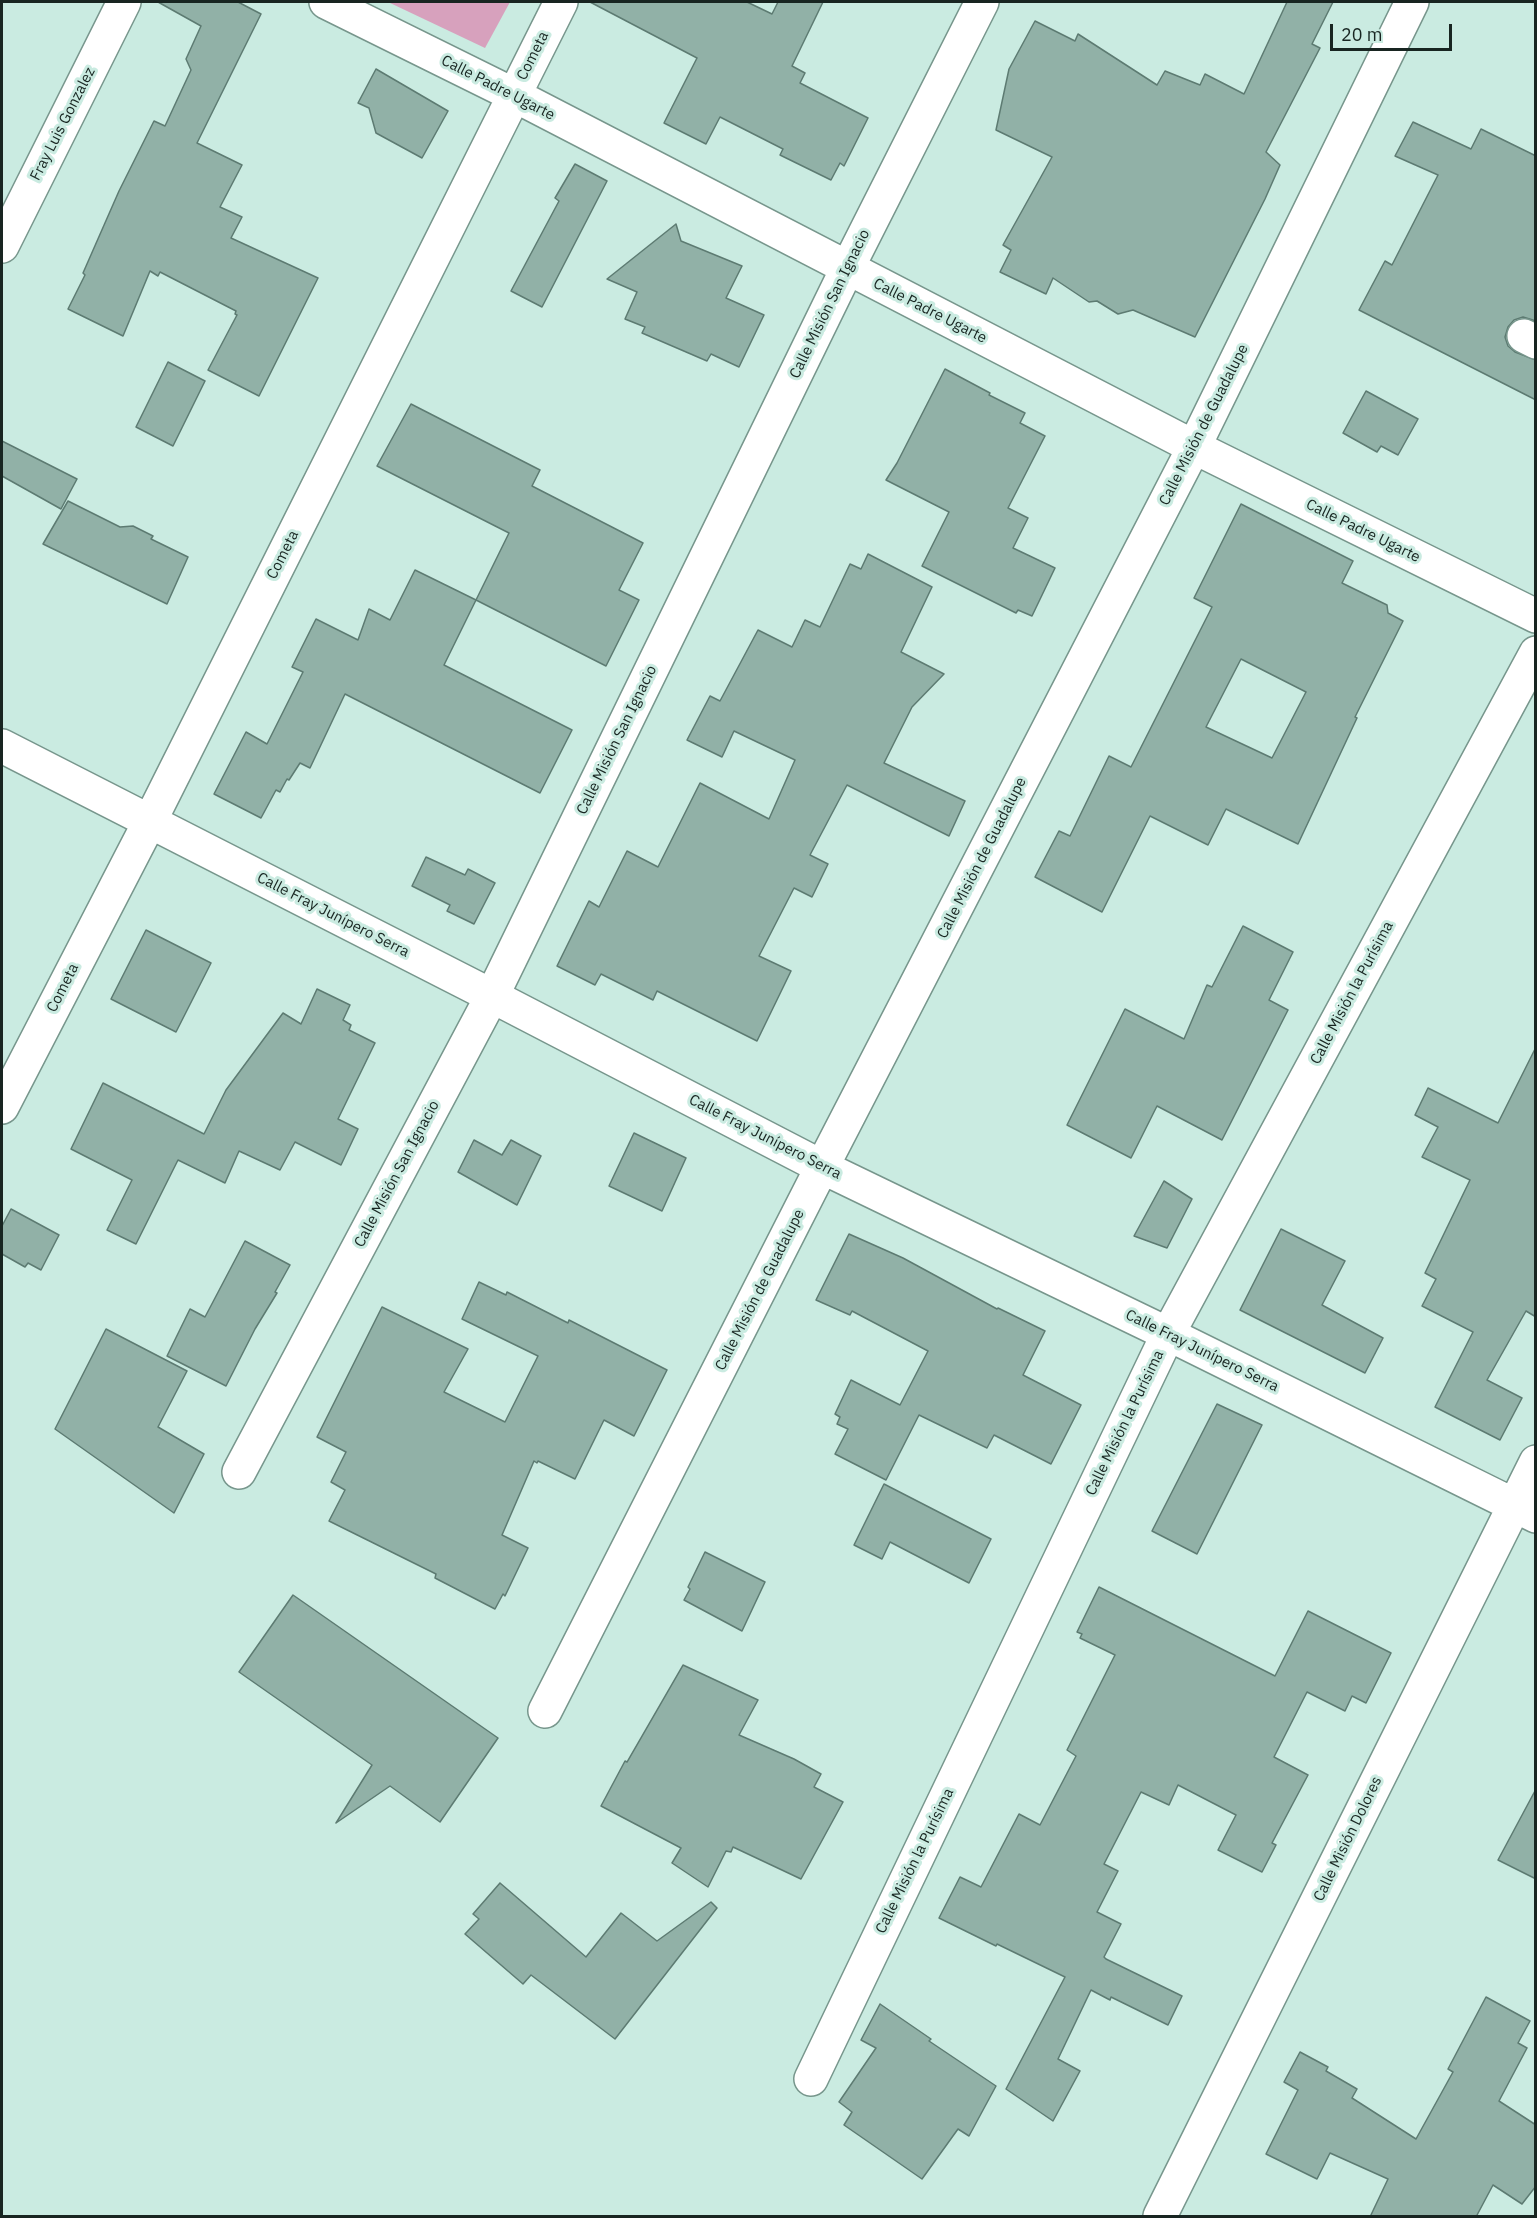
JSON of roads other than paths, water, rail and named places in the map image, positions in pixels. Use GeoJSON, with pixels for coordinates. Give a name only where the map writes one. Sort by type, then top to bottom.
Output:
{"type":"FeatureCollection","features":[{"type":"Feature","properties":{"kind":"street","name":"Fray Luis Gonzalez"},"geometry":{"type":"LineString","coordinates":[[2,246],[124,2]]}},
{"type":"Feature","properties":{"kind":"street","name":"Calle Padre Ugarte"},"geometry":{"type":"LineString","coordinates":[[326,2],[514,95],[1194,447],[1536,616]]}},
{"type":"Feature","properties":{"kind":"street","name":"Cometa"},"geometry":{"type":"LineString","coordinates":[[2,1107],[150,821],[561,2]]}},
{"type":"Feature","properties":{"kind":"street","name":"Calle Misión San Ignacio"},"geometry":{"type":"LineString","coordinates":[[239,1472],[492,996],[847,269],[982,2]]}},
{"type":"Feature","properties":{"kind":"street","name":"Calle Misión de Guadalupe"},"geometry":{"type":"LineString","coordinates":[[545,1711],[822,1167],[1194,447],[1412,2]]}},
{"type":"Feature","properties":{"kind":"street","name":"Calle Misión la Purísima"},"geometry":{"type":"LineString","coordinates":[[811,2079],[1168,1334],[1536,653]]}},
{"type":"Feature","properties":{"kind":"street","name":"Calle Fray Junípero Serra"},"geometry":{"type":"LineString","coordinates":[[2,746],[822,1167],[1525,1510]]}},
{"type":"Feature","properties":{"kind":"street","name":"Calle Misión Dolores"},"geometry":{"type":"LineString","coordinates":[[1160,2217],[1525,1510],[1536,1462]]}}]}
